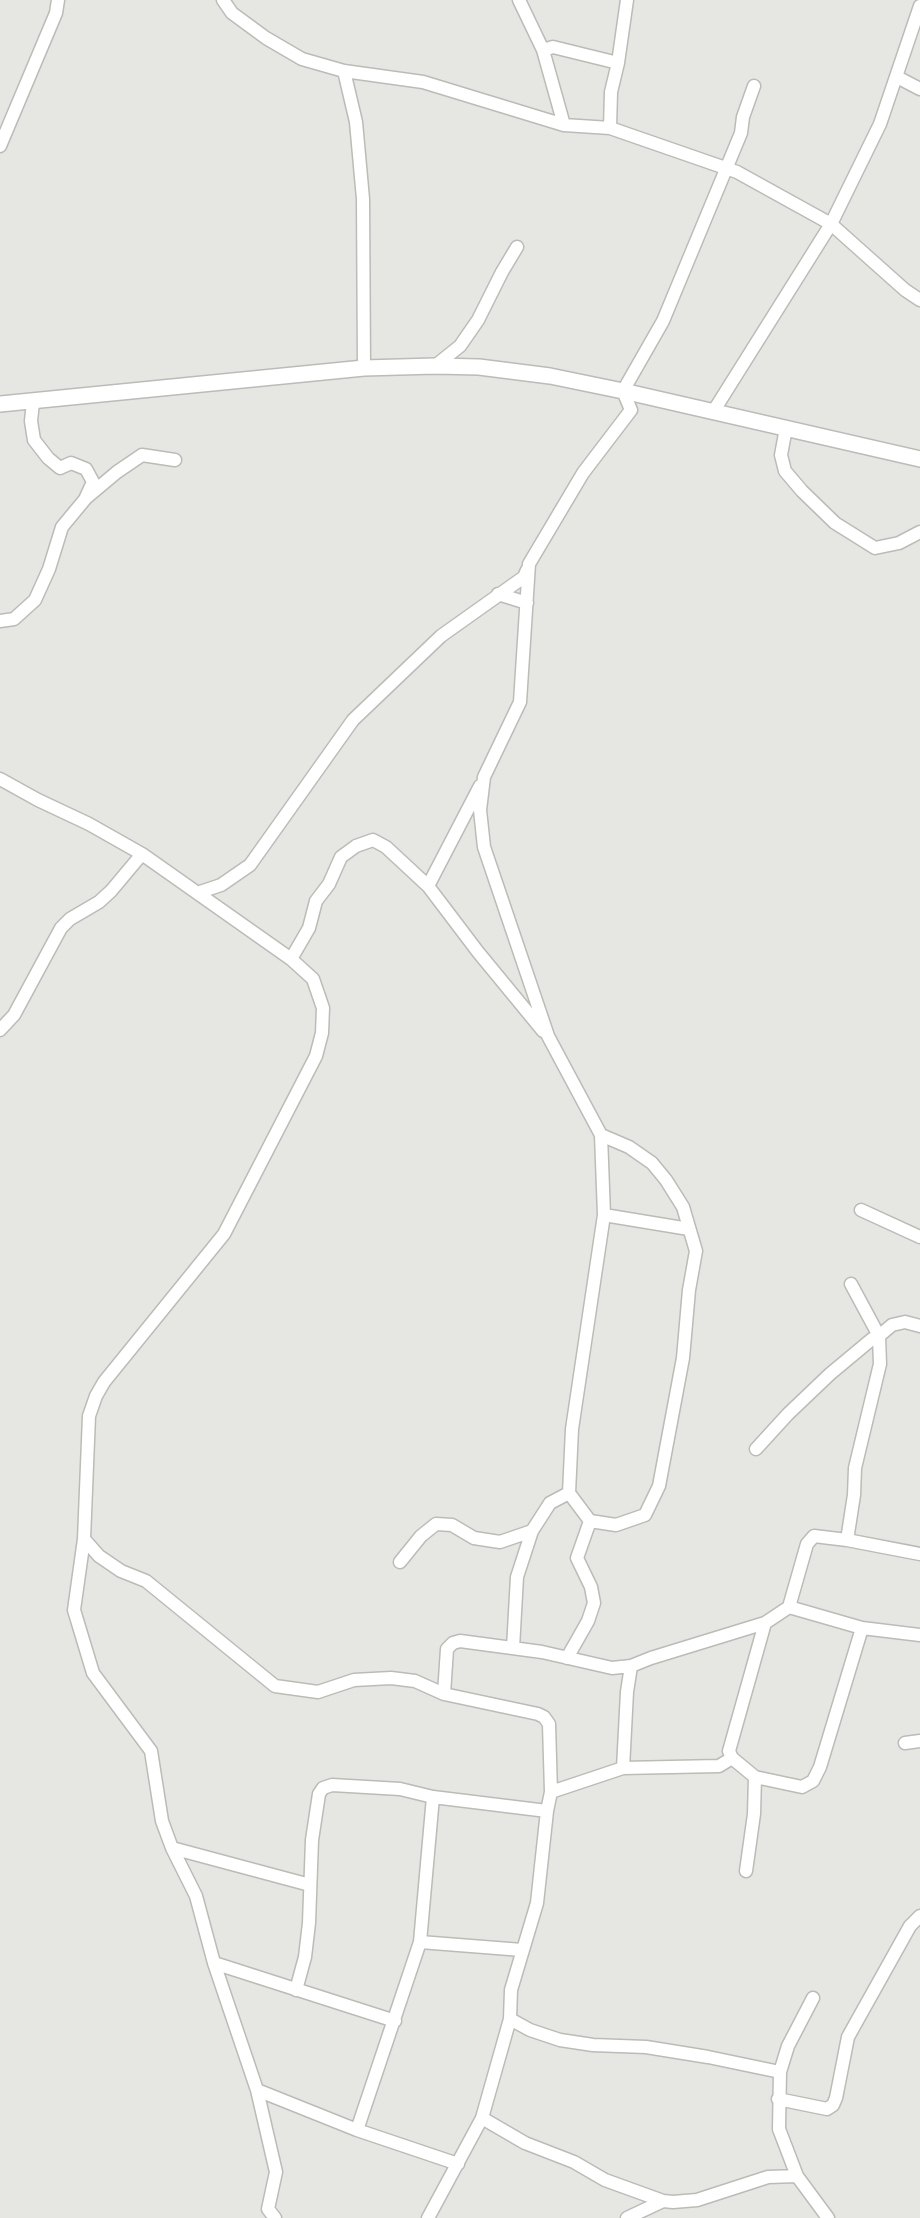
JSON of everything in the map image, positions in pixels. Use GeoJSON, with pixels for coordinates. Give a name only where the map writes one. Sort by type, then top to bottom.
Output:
{"type":"FeatureCollection","features":[{"type":"Feature","properties":{"kind":"main road"},"geometry":{"type":"LineString","coordinates":[[0,404],[364,368],[479,367],[550,376],[623,391],[920,459]]}},
{"type":"Feature","properties":{"kind":"street"},"geometry":{"type":"LineString","coordinates":[[0,146],[57,13],[58,0]]}},
{"type":"Feature","properties":{"kind":"street"},"geometry":{"type":"LineString","coordinates":[[223,0],[232,13],[266,38],[302,59],[344,71],[423,82],[564,125],[610,128],[749,178],[831,224],[904,290],[920,300]]}},
{"type":"Feature","properties":{"kind":"street"},"geometry":{"type":"LineString","coordinates":[[519,0],[543,50],[564,125]]}},
{"type":"Feature","properties":{"kind":"street"},"geometry":{"type":"LineString","coordinates":[[610,128],[611,92],[618,63],[627,0]]}},
{"type":"Feature","properties":{"kind":"street"},"geometry":{"type":"LineString","coordinates":[[713,412],[831,224],[880,124],[920,6]]}},
{"type":"Feature","properties":{"kind":"street"},"geometry":{"type":"LineString","coordinates":[[543,50],[553,47],[618,63]]}},
{"type":"Feature","properties":{"kind":"street"},"geometry":{"type":"LineString","coordinates":[[344,71],[356,122],[363,199],[364,368]]}},
{"type":"Feature","properties":{"kind":"street"},"geometry":{"type":"LineString","coordinates":[[897,77],[920,89]]}},
{"type":"Feature","properties":{"kind":"street"},"geometry":{"type":"LineString","coordinates":[[198,893],[221,885],[250,865],[353,720],[441,636],[524,577],[529,564],[583,473],[631,410],[623,391],[663,321],[741,133],[743,117],[754,86]]}},
{"type":"Feature","properties":{"kind":"street"},"geometry":{"type":"LineString","coordinates":[[435,366],[460,346],[478,320],[517,247]]}},
{"type":"Feature","properties":{"kind":"street"},"geometry":{"type":"LineString","coordinates":[[33,402],[34,440],[48,458],[60,468],[71,463],[86,469],[93,482],[86,498]]}},
{"type":"Feature","properties":{"kind":"street"},"geometry":{"type":"LineString","coordinates":[[786,428],[781,455],[785,471],[835,523],[875,548],[899,543],[920,532]]}},
{"type":"Feature","properties":{"kind":"street"},"geometry":{"type":"LineString","coordinates":[[0,621],[14,619],[35,600],[50,569],[62,527],[86,498],[117,472],[142,456],[175,460]]}},
{"type":"Feature","properties":{"kind":"street"},"geometry":{"type":"LineString","coordinates":[[428,886],[451,845],[520,702],[529,564]]}},
{"type":"Feature","properties":{"kind":"street"},"geometry":{"type":"LineString","coordinates":[[498,594],[526,603]]}},
{"type":"Feature","properties":{"kind":"street"},"geometry":{"type":"LineString","coordinates":[[484,777],[480,810],[484,847],[548,1036],[601,1135],[604,1215],[572,1429],[568,1493],[590,1521],[616,1525],[645,1515],[659,1486],[683,1358],[689,1290],[696,1251],[683,1207],[666,1180],[652,1163],[628,1147],[601,1135]]}},
{"type":"Feature","properties":{"kind":"street"},"geometry":{"type":"LineString","coordinates":[[0,779],[142,854],[198,893],[291,959],[313,979],[323,1008],[322,1033],[316,1056],[224,1234],[104,1382],[96,1396],[89,1416],[84,1539],[74,1610],[93,1674],[151,1751],[162,1821],[172,1848],[196,1896],[214,1963],[257,2090],[276,2172],[268,2209],[274,2218]]}},
{"type":"Feature","properties":{"kind":"street"},"geometry":{"type":"LineString","coordinates":[[291,959],[309,928],[316,901],[329,884],[341,857],[356,846],[373,840],[386,847],[428,886],[548,1036]]}},
{"type":"Feature","properties":{"kind":"street"},"geometry":{"type":"LineString","coordinates":[[0,1030],[14,1015],[61,928],[70,919],[99,902],[142,854]]}},
{"type":"Feature","properties":{"kind":"street"},"geometry":{"type":"LineString","coordinates":[[861,1210],[920,1237]]}},
{"type":"Feature","properties":{"kind":"street"},"geometry":{"type":"LineString","coordinates":[[604,1215],[689,1229]]}},
{"type":"Feature","properties":{"kind":"street"},"geometry":{"type":"LineString","coordinates":[[847,1540],[854,1495],[855,1468],[880,1364],[879,1336],[851,1284]]}},
{"type":"Feature","properties":{"kind":"street"},"geometry":{"type":"LineString","coordinates":[[756,1449],[788,1414],[830,1374],[872,1339],[892,1325],[905,1322],[920,1326]]}},
{"type":"Feature","properties":{"kind":"street"},"geometry":{"type":"LineString","coordinates":[[513,1648],[517,1577],[532,1531],[550,1503],[568,1493]]}},
{"type":"Feature","properties":{"kind":"street"},"geometry":{"type":"LineString","coordinates":[[567,1658],[588,1622],[594,1603],[591,1587],[577,1558],[590,1521]]}},
{"type":"Feature","properties":{"kind":"street"},"geometry":{"type":"LineString","coordinates":[[400,1562],[421,1536],[436,1524],[452,1525],[474,1538],[500,1542],[532,1531]]}},
{"type":"Feature","properties":{"kind":"street"},"geometry":{"type":"LineString","coordinates":[[444,1694],[447,1649],[453,1643],[460,1641],[542,1652],[612,1668],[631,1666],[765,1623],[789,1607],[810,1539],[814,1536],[920,1554]]}},
{"type":"Feature","properties":{"kind":"street"},"geometry":{"type":"LineString","coordinates":[[84,1539],[99,1556],[146,1581],[275,1686],[318,1692],[354,1680],[391,1678],[415,1681],[444,1694],[538,1714],[544,1717],[549,1724],[551,1792],[537,1903],[511,1990],[510,2019],[482,2118],[428,2218]]}},
{"type":"Feature","properties":{"kind":"street"},"geometry":{"type":"LineString","coordinates":[[789,1607],[862,1628],[920,1635]]}},
{"type":"Feature","properties":{"kind":"street"},"geometry":{"type":"LineString","coordinates":[[765,1623],[729,1751],[732,1758],[755,1777],[802,1787],[813,1781],[820,1767],[862,1628]]}},
{"type":"Feature","properties":{"kind":"street"},"geometry":{"type":"LineString","coordinates":[[623,1768],[627,1692],[631,1666]]}},
{"type":"Feature","properties":{"kind":"street"},"geometry":{"type":"LineString","coordinates":[[905,1743],[920,1742]]}},
{"type":"Feature","properties":{"kind":"street"},"geometry":{"type":"LineString","coordinates":[[551,1792],[623,1768],[719,1766],[732,1758]]}},
{"type":"Feature","properties":{"kind":"street"},"geometry":{"type":"LineString","coordinates":[[746,1871],[754,1814],[755,1777]]}},
{"type":"Feature","properties":{"kind":"street"},"geometry":{"type":"LineString","coordinates":[[296,1990],[305,1957],[309,1923],[312,1840],[318,1794],[323,1788],[332,1785],[400,1789],[433,1797],[547,1811]]}},
{"type":"Feature","properties":{"kind":"street"},"geometry":{"type":"LineString","coordinates":[[357,2130],[420,1942],[433,1797]]}},
{"type":"Feature","properties":{"kind":"street"},"geometry":{"type":"LineString","coordinates":[[172,1848],[310,1885]]}},
{"type":"Feature","properties":{"kind":"street"},"geometry":{"type":"LineString","coordinates":[[778,2099],[827,2109],[833,2104],[848,2037],[910,1926],[920,1916]]}},
{"type":"Feature","properties":{"kind":"street"},"geometry":{"type":"LineString","coordinates":[[420,1942],[522,1950]]}},
{"type":"Feature","properties":{"kind":"street"},"geometry":{"type":"LineString","coordinates":[[214,1963],[394,2021]]}},
{"type":"Feature","properties":{"kind":"street"},"geometry":{"type":"LineString","coordinates":[[813,1998],[788,2046],[780,2072],[779,2128],[797,2176],[829,2218]]}},
{"type":"Feature","properties":{"kind":"street"},"geometry":{"type":"LineString","coordinates":[[510,2019],[530,2030],[560,2040],[593,2045],[646,2047],[780,2072]]}},
{"type":"Feature","properties":{"kind":"street"},"geometry":{"type":"LineString","coordinates":[[257,2090],[357,2130],[458,2164]]}},
{"type":"Feature","properties":{"kind":"street"},"geometry":{"type":"LineString","coordinates":[[482,2118],[525,2143],[574,2162],[605,2180],[663,2201],[697,2200],[768,2177],[797,2176]]}},
{"type":"Feature","properties":{"kind":"street"},"geometry":{"type":"LineString","coordinates":[[627,2218],[663,2201]]}}]}
